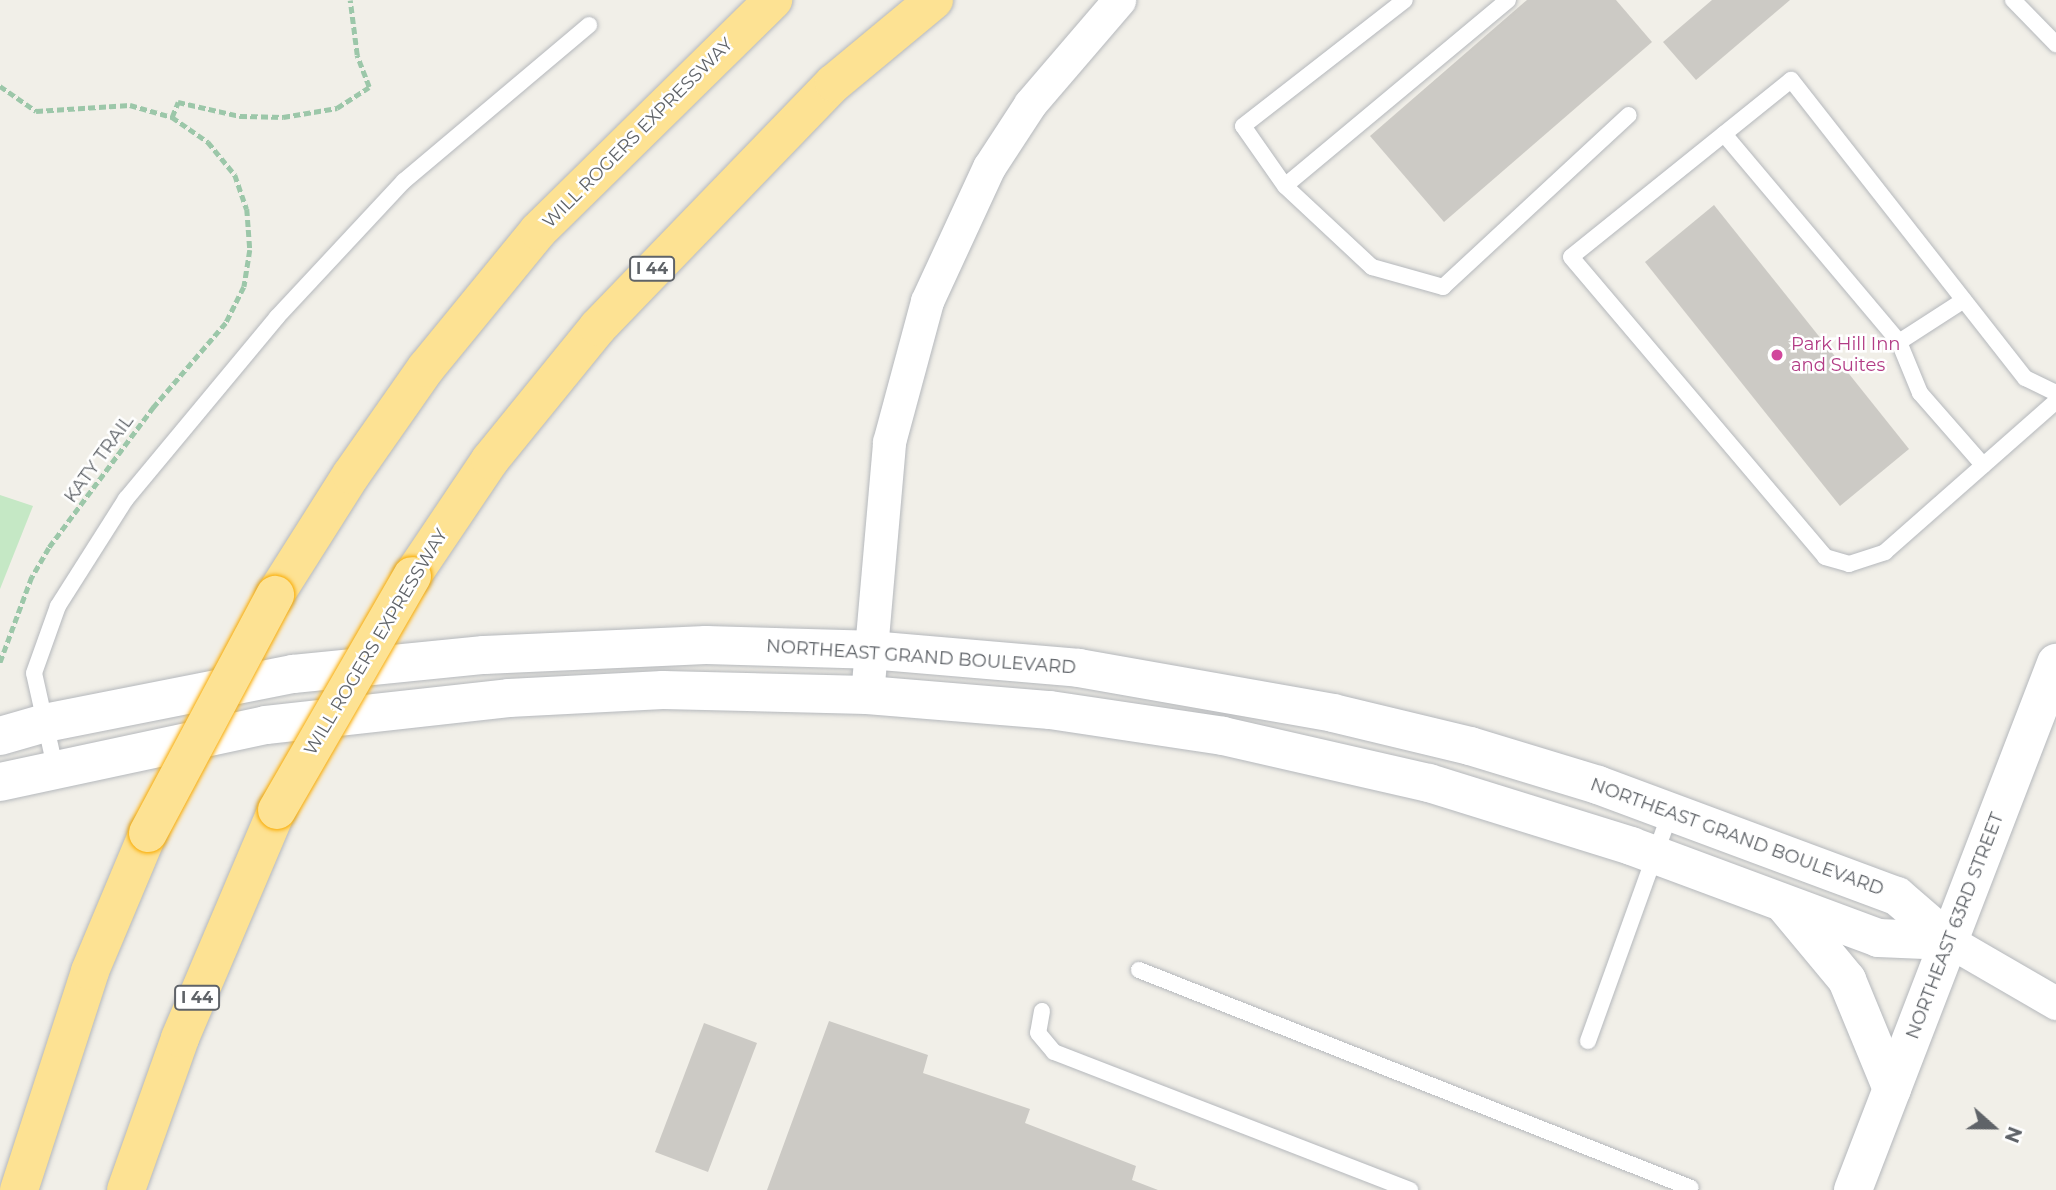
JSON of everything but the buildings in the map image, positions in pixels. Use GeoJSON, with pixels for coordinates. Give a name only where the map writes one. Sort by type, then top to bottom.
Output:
{"type":"FeatureCollection","features":[{"type":"Feature","properties":{"kind":"highway","name":"WILL ROGERS EXPRESSWAY"},"geometry":{"type":"LineString","coordinates":[[19,1190],[90,971],[148,833],[275,596],[351,475],[426,368],[538,231],[773,0]]}},
{"type":"Feature","properties":{"kind":"highway","name":"WILL ROGERS EXPRESSWAY"},"geometry":{"type":"LineString","coordinates":[[126,1190],[180,1038],[276,810],[412,576],[490,460],[598,327],[834,83],[934,0]]}},
{"type":"Feature","properties":{"kind":"street"},"geometry":{"type":"LineString","coordinates":[[867,695],[889,442],[927,301],[989,167],[1030,104],[1119,0]]}},
{"type":"Feature","properties":{"kind":"street","name":"NORTHEAST GRAND BOULEVARD"},"geometry":{"type":"LineString","coordinates":[[0,736],[45,723],[293,674],[484,655],[706,645],[870,650],[1079,668],[1333,713],[1470,746],[1671,811],[1897,896],[1949,941]]}},
{"type":"Feature","properties":{"kind":"street","name":"NORTHEAST 63RD STREET"},"geometry":{"type":"LineString","coordinates":[[1853,1190],[2056,663]]}},
{"type":"Feature","properties":{"kind":"street"},"geometry":{"type":"LineString","coordinates":[[0,782],[55,767],[267,725],[398,707],[663,690],[867,695],[1050,710],[1223,736],[1430,783],[1653,854],[1878,938],[1949,941],[2056,1003]]}},
{"type":"Feature","properties":{"kind":"street"},"geometry":{"type":"LineString","coordinates":[[1781,900],[1847,980],[1892,1089]]}},
{"type":"Feature","properties":{"kind":"lane"},"geometry":{"type":"LineString","coordinates":[[1405,0],[1243,126],[1285,186],[1372,267],[1443,287],[1629,115]]}},
{"type":"Feature","properties":{"kind":"lane"},"geometry":{"type":"LineString","coordinates":[[1285,186],[1375,106],[1508,0]]}},
{"type":"Feature","properties":{"kind":"lane"},"geometry":{"type":"LineString","coordinates":[[2013,0],[2056,44]]}},
{"type":"Feature","properties":{"kind":"lane"},"geometry":{"type":"LineString","coordinates":[[55,767],[34,673],[58,606],[126,499],[277,317],[404,181],[589,25]]}},
{"type":"Feature","properties":{"kind":"lane"},"geometry":{"type":"LineString","coordinates":[[2056,393],[2025,377],[1791,80],[1571,257],[1825,557],[1849,564],[1885,552],[2056,401]]}},
{"type":"Feature","properties":{"kind":"lane"},"geometry":{"type":"LineString","coordinates":[[1724,134],[1899,342],[1920,393],[1983,465]]}},
{"type":"Feature","properties":{"kind":"lane"},"geometry":{"type":"LineString","coordinates":[[1899,342],[1965,300]]}},
{"type":"Feature","properties":{"kind":"lane"},"geometry":{"type":"LineString","coordinates":[[1588,1041],[1653,854],[1671,811]]}},
{"type":"Feature","properties":{"kind":"lane"},"geometry":{"type":"LineString","coordinates":[[1139,970],[1691,1188]]}},
{"type":"Feature","properties":{"kind":"lane"},"geometry":{"type":"LineString","coordinates":[[1042,1012],[1038,1033],[1054,1052],[1410,1190]]}},
{"type":"Feature","properties":{"kind":"path"},"geometry":{"type":"LineString","coordinates":[[172,117],[178,102],[240,116],[283,117],[337,108],[369,87],[357,55],[350,0]]}},
{"type":"Feature","properties":{"kind":"path","name":"KATY TRAIL"},"geometry":{"type":"LineString","coordinates":[[0,86],[36,111],[130,105],[172,117],[208,142],[234,174],[247,209],[250,250],[244,286],[226,323],[154,407],[50,548],[32,577],[0,663]]}},
{"type":"Feature","properties":{"kind":"green space"},"geometry":{"type":"Polygon","coordinates":[[[0,495],[33,506],[0,589],[0,495]]]}},
{"type":"Feature","properties":{"kind":"place","name":"Park Hill Inn and Suites"},"geometry":{"type":"Point","coordinates":[1777,355]}}]}
